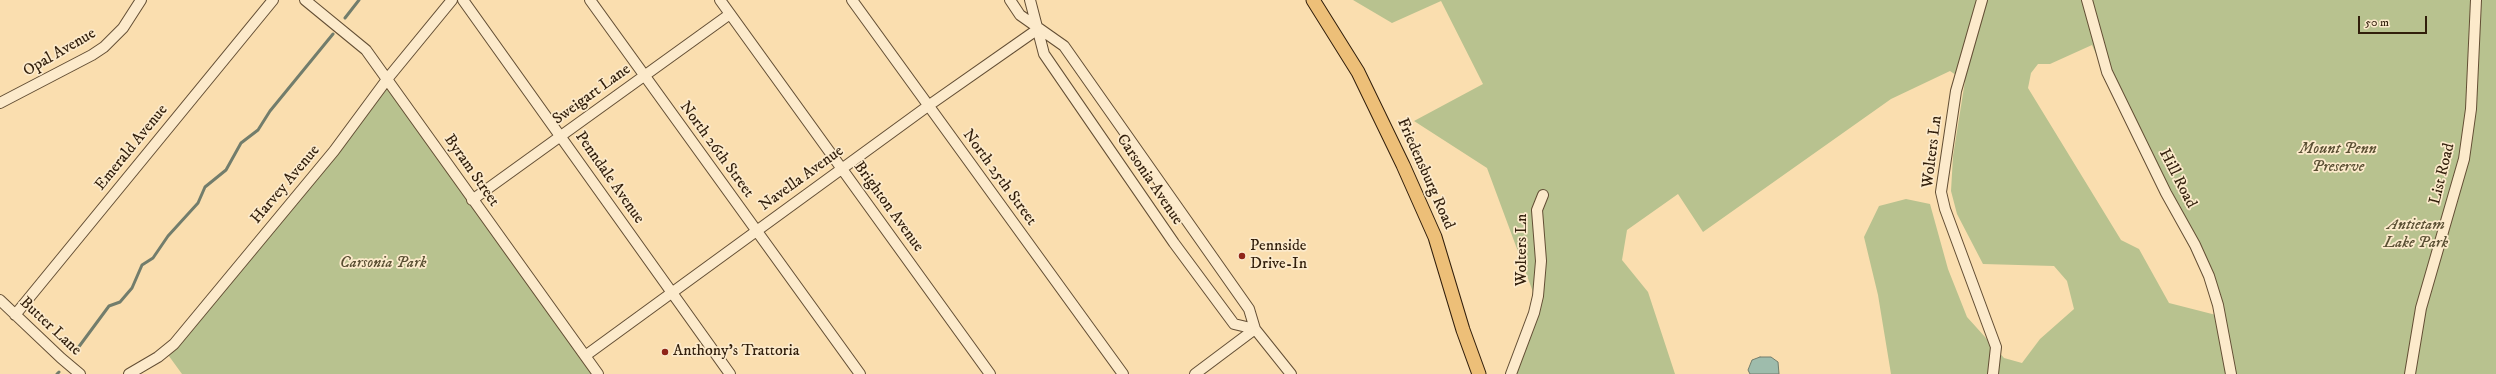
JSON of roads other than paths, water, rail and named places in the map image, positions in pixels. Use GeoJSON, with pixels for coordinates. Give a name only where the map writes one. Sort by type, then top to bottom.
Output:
{"type":"FeatureCollection","features":[{"type":"Feature","properties":{"kind":"main road","name":"Friedensburg Road"},"geometry":{"type":"LineString","coordinates":[[1313,0],[1358,72],[1404,165],[1435,237],[1463,330],[1479,374]]}},
{"type":"Feature","properties":{"kind":"street","name":"Opal Avenue"},"geometry":{"type":"LineString","coordinates":[[0,103],[92,56],[104,47],[123,28],[141,0]]}},
{"type":"Feature","properties":{"kind":"street","name":"Emerald Avenue"},"geometry":{"type":"LineString","coordinates":[[15,315],[273,0]]}},
{"type":"Feature","properties":{"kind":"street","name":"Byram Street"},"geometry":{"type":"LineString","coordinates":[[305,0],[366,50],[388,78],[472,200],[598,374]]}},
{"type":"Feature","properties":{"kind":"street","name":"Harvey Avenue"},"geometry":{"type":"LineString","coordinates":[[129,374],[158,357],[174,344],[334,151],[388,78],[452,0]]}},
{"type":"Feature","properties":{"kind":"street","name":"Penndale Avenue"},"geometry":{"type":"LineString","coordinates":[[463,0],[730,374]]}},
{"type":"Feature","properties":{"kind":"street","name":"North 26th Street"},"geometry":{"type":"LineString","coordinates":[[590,0],[756,232],[860,374]]}},
{"type":"Feature","properties":{"kind":"street","name":"Brighton Avenue"},"geometry":{"type":"LineString","coordinates":[[720,0],[990,374]]}},
{"type":"Feature","properties":{"kind":"street","name":"North 25th Street"},"geometry":{"type":"LineString","coordinates":[[852,0],[1123,374]]}},
{"type":"Feature","properties":{"kind":"street","name":"Carsonia Avenue"},"geometry":{"type":"LineString","coordinates":[[1010,0],[1020,15],[1064,46],[1249,309],[1255,329],[1290,374]]}},
{"type":"Feature","properties":{"kind":"street","name":"Carsonia Avenue"},"geometry":{"type":"LineString","coordinates":[[1030,0],[1044,54],[1174,243],[1234,324],[1255,329]]}},
{"type":"Feature","properties":{"kind":"street","name":"Wolters Ln"},"geometry":{"type":"LineString","coordinates":[[1982,0],[1956,90],[1941,192],[1945,209],[1996,347],[1993,374]]}},
{"type":"Feature","properties":{"kind":"street","name":"Hill Road"},"geometry":{"type":"LineString","coordinates":[[2087,0],[2107,72],[2166,193],[2195,245],[2209,276],[2218,304],[2231,374]]}},
{"type":"Feature","properties":{"kind":"street","name":"List Road"},"geometry":{"type":"LineString","coordinates":[[2410,374],[2414,339],[2421,308],[2464,159],[2471,109],[2476,0]]}},
{"type":"Feature","properties":{"kind":"street","name":"Sweigart Lane"},"geometry":{"type":"LineString","coordinates":[[472,200],[730,14]]}},
{"type":"Feature","properties":{"kind":"street","name":"Navella Avenue"},"geometry":{"type":"LineString","coordinates":[[586,356],[928,106],[1038,29]]}},
{"type":"Feature","properties":{"kind":"street","name":"Wolters Ln"},"geometry":{"type":"LineString","coordinates":[[1511,374],[1534,313],[1538,296],[1541,260],[1537,210],[1543,195]]}},
{"type":"Feature","properties":{"kind":"street","name":"Butter Lane"},"geometry":{"type":"LineString","coordinates":[[0,300],[80,374]]}},
{"type":"Feature","properties":{"kind":"street"},"geometry":{"type":"LineString","coordinates":[[1194,374],[1255,329]]}},
{"type":"Feature","properties":{"kind":"waterway"},"geometry":{"type":"LineString","coordinates":[[345,18],[359,0]]}},
{"type":"Feature","properties":{"kind":"waterway"},"geometry":{"type":"LineString","coordinates":[[75,352],[109,306],[120,302],[132,288],[142,265],[153,258],[168,236],[198,203],[205,187],[226,170],[241,143],[258,130],[270,111],[333,34]]}},
{"type":"Feature","properties":{"kind":"place","name":"Pennside Drive-In"},"geometry":{"type":"Point","coordinates":[1242,256]}},
{"type":"Feature","properties":{"kind":"place","name":"Anthony's Trattoria"},"geometry":{"type":"Point","coordinates":[665,352]}},
{"type":"Feature","properties":{"kind":"park label","name":"Mount Penn Preserve"},"geometry":{"type":"Point","coordinates":[2338,159]}},
{"type":"Feature","properties":{"kind":"park label","name":"Antietam Lake Park"},"geometry":{"type":"Point","coordinates":[2416,235]}},
{"type":"Feature","properties":{"kind":"park label","name":"Carsonia Park"},"geometry":{"type":"Point","coordinates":[383,264]}}]}
